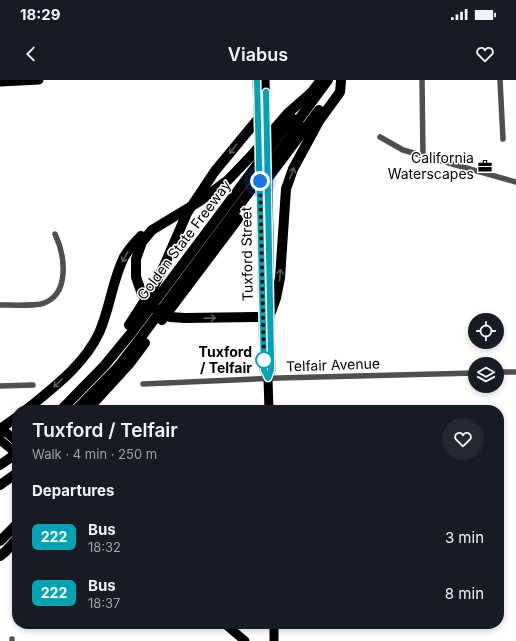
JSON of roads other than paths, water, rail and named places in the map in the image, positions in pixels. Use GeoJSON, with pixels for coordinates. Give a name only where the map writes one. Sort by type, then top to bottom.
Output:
{"type":"FeatureCollection","features":[{"type":"Feature","properties":{"kind":"highway"},"geometry":{"type":"LineString","coordinates":[[81,405],[118,367],[142,336],[251,186],[274,150],[330,81]]}},
{"type":"Feature","properties":{"kind":"highway"},"geometry":{"type":"LineString","coordinates":[[92,405],[130,363],[275,170],[330,81]]}},
{"type":"Feature","properties":{"kind":"highway"},"geometry":{"type":"LineString","coordinates":[[312,92],[288,113],[237,172],[214,191],[152,230],[142,242],[137,255],[135,268],[139,287],[146,300],[157,310],[170,317],[185,318],[267,315],[276,298],[280,278],[286,189],[293,169],[306,145],[319,122],[340,92],[330,81]]}},
{"type":"Feature","properties":{"kind":"highway","name":"Golden State Freeway"},"geometry":{"type":"LineString","coordinates":[[66,405],[81,392],[128,338],[251,173],[274,150],[312,92],[330,81]]}},
{"type":"Feature","properties":{"kind":"highway"},"geometry":{"type":"LineString","coordinates":[[63,405],[70,394],[99,364],[134,318],[158,277],[194,201],[215,171],[258,119]]}},
{"type":"Feature","properties":{"kind":"highway"},"geometry":{"type":"LineString","coordinates":[[75,405],[99,382],[124,353],[251,186]]}},
{"type":"Feature","properties":{"kind":"highway"},"geometry":{"type":"LineString","coordinates":[[32,405],[48,393],[86,355],[93,344],[103,322],[118,271],[124,257],[133,245],[149,228],[156,223],[175,215]]}},
{"type":"Feature","properties":{"kind":"highway"},"geometry":{"type":"LineString","coordinates":[[2,433],[12,422]]}},
{"type":"Feature","properties":{"kind":"highway"},"geometry":{"type":"LineString","coordinates":[[0,458],[12,450]]}},
{"type":"Feature","properties":{"kind":"highway"},"geometry":{"type":"LineString","coordinates":[[0,465],[12,457]]}},
{"type":"Feature","properties":{"kind":"highway"},"geometry":{"type":"LineString","coordinates":[[0,470],[12,462]]}},
{"type":"Feature","properties":{"kind":"highway"},"geometry":{"type":"LineString","coordinates":[[0,478],[12,470]]}},
{"type":"Feature","properties":{"kind":"highway"},"geometry":{"type":"LineString","coordinates":[[0,485],[12,477]]}},
{"type":"Feature","properties":{"kind":"highway"},"geometry":{"type":"LineString","coordinates":[[0,541],[12,529]]}},
{"type":"Feature","properties":{"kind":"highway"},"geometry":{"type":"LineString","coordinates":[[0,556],[12,544]]}},
{"type":"Feature","properties":{"kind":"main road"},"geometry":{"type":"LineString","coordinates":[[0,82],[40,80]]}},
{"type":"Feature","properties":{"kind":"main road","name":"Tuxford Street"},"geometry":{"type":"LineString","coordinates":[[257,80],[261,258],[267,315]]}},
{"type":"Feature","properties":{"kind":"main road","name":"Tuxford Street"},"geometry":{"type":"LineString","coordinates":[[265,80],[270,276],[264,370],[268,378],[269,405]]}},
{"type":"Feature","properties":{"kind":"main road"},"geometry":{"type":"LineString","coordinates":[[261,258],[266,261],[267,272],[270,276]]}},
{"type":"Feature","properties":{"kind":"main road"},"geometry":{"type":"LineString","coordinates":[[2,433],[12,439]]}},
{"type":"Feature","properties":{"kind":"main road"},"geometry":{"type":"LineString","coordinates":[[2,433],[12,446]]}},
{"type":"Feature","properties":{"kind":"main road"},"geometry":{"type":"LineString","coordinates":[[230,629],[238,638],[245,641]]}},
{"type":"Feature","properties":{"kind":"main road"},"geometry":{"type":"LineString","coordinates":[[274,629],[274,641]]}},
{"type":"Feature","properties":{"kind":"street"},"geometry":{"type":"LineString","coordinates":[[422,80],[423,156]]}},
{"type":"Feature","properties":{"kind":"street"},"geometry":{"type":"LineString","coordinates":[[500,80],[503,140]]}},
{"type":"Feature","properties":{"kind":"street"},"geometry":{"type":"LineString","coordinates":[[380,137],[403,150],[516,182]]}},
{"type":"Feature","properties":{"kind":"street"},"geometry":{"type":"LineString","coordinates":[[0,305],[40,304],[51,299],[59,290],[62,280],[63,261],[61,246],[55,234]]}},
{"type":"Feature","properties":{"kind":"street"},"geometry":{"type":"LineString","coordinates":[[504,372],[516,372]]}},
{"type":"Feature","properties":{"kind":"street","name":"Telfair Avenue"},"geometry":{"type":"LineString","coordinates":[[143,384],[268,378],[468,373]]}},
{"type":"Feature","properties":{"kind":"street"},"geometry":{"type":"LineString","coordinates":[[0,386],[34,385]]}},
{"type":"Feature","properties":{"kind":"place","name":"California Waterscapes"},"geometry":{"type":"Point","coordinates":[485,166]}},
{"type":"Feature","properties":{"kind":"place","name":"Tuxford / Telfair"},"geometry":{"type":"Point","coordinates":[264,360]}}]}
